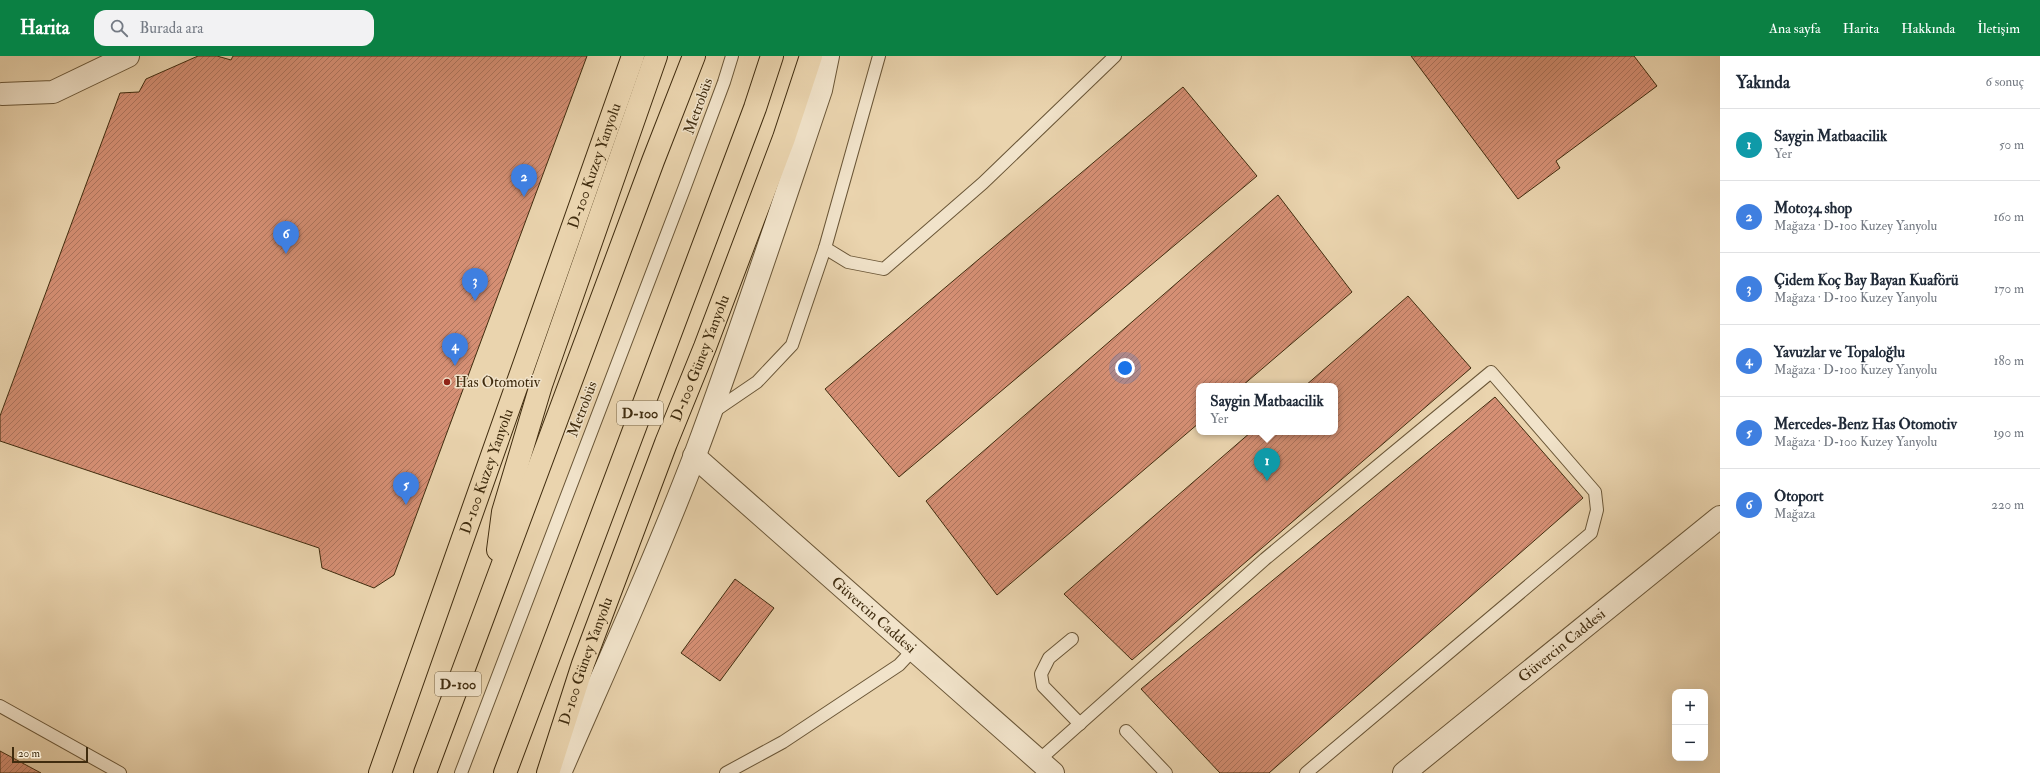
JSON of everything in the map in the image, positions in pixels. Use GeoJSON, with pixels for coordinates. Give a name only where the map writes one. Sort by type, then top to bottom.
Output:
{"type":"FeatureCollection","features":[{"type":"Feature","properties":{"kind":"main road","name":"D-100 Kuzey Yanyolu"},"geometry":{"type":"LineString","coordinates":[[380,773],[633,56]]}},
{"type":"Feature","properties":{"kind":"main road"},"geometry":{"type":"LineString","coordinates":[[491,594],[504,512],[540,385],[656,56]]}},
{"type":"Feature","properties":{"kind":"main road","name":"D-100"},"geometry":{"type":"LineString","coordinates":[[425,773],[694,56]]}},
{"type":"Feature","properties":{"kind":"main road","name":"D-100"},"geometry":{"type":"LineString","coordinates":[[506,772],[755,108],[772,56]]}},
{"type":"Feature","properties":{"kind":"main road","name":"D-100 Güney Yanyolu"},"geometry":{"type":"LineString","coordinates":[[548,773],[583,664],[666,443],[705,347],[784,138],[811,56]]}},
{"type":"Feature","properties":{"kind":"street"},"geometry":{"type":"LineString","coordinates":[[1,95],[53,92],[128,56]]}},
{"type":"Feature","properties":{"kind":"street"},"geometry":{"type":"LineString","coordinates":[[560,773],[644,579],[710,414],[818,97],[828,56]]}},
{"type":"Feature","properties":{"kind":"street","name":"Güvercin Caddesi"},"geometry":{"type":"LineString","coordinates":[[694,456],[1046,767]]}},
{"type":"Feature","properties":{"kind":"street","name":"Güvercin Caddesi"},"geometry":{"type":"LineString","coordinates":[[1404,773],[1720,517]]}},
{"type":"Feature","properties":{"kind":"lane","name":"Metrobüs"},"geometry":{"type":"LineString","coordinates":[[462,773],[684,189],[732,56]]}},
{"type":"Feature","properties":{"kind":"lane"},"geometry":{"type":"LineString","coordinates":[[710,414],[757,382],[792,345],[826,248],[879,56]]}},
{"type":"Feature","properties":{"kind":"lane"},"geometry":{"type":"LineString","coordinates":[[826,248],[848,262],[884,269],[983,183],[1115,56]]}},
{"type":"Feature","properties":{"kind":"lane"},"geometry":{"type":"LineString","coordinates":[[1046,767],[1080,724],[1265,559],[1491,372],[1595,492],[1597,510],[1591,533],[1306,773]]}},
{"type":"Feature","properties":{"kind":"lane"},"geometry":{"type":"LineString","coordinates":[[1072,639],[1049,658],[1041,674],[1043,686],[1080,724]]}},
{"type":"Feature","properties":{"kind":"lane"},"geometry":{"type":"LineString","coordinates":[[726,773],[783,742],[899,665],[913,650]]}},
{"type":"Feature","properties":{"kind":"lane"},"geometry":{"type":"LineString","coordinates":[[0,706],[120,773]]}},
{"type":"Feature","properties":{"kind":"lane"},"geometry":{"type":"LineString","coordinates":[[1126,732],[1166,773]]}},
{"type":"Feature","properties":{"kind":"building"},"geometry":{"type":"Polygon","coordinates":[[[198,56],[217,56],[231,60],[233,56],[587,56],[394,575],[374,588],[322,568],[319,548],[0,441],[0,416],[120,93],[139,92],[146,79],[198,56]]]}},
{"type":"Feature","properties":{"kind":"building"},"geometry":{"type":"Polygon","coordinates":[[[1411,56],[1634,56],[1657,86],[1556,161],[1560,168],[1518,199],[1411,56]]]}},
{"type":"Feature","properties":{"kind":"building"},"geometry":{"type":"Polygon","coordinates":[[[1183,87],[1257,176],[899,477],[825,389],[1183,87]]]}},
{"type":"Feature","properties":{"kind":"building"},"geometry":{"type":"Polygon","coordinates":[[[1278,195],[1352,292],[1246,383],[1196,383],[1196,426],[997,595],[926,501],[1278,195]]]}},
{"type":"Feature","properties":{"kind":"building"},"geometry":{"type":"Polygon","coordinates":[[[1408,296],[1471,368],[1132,660],[1064,594],[1248,435],[1338,435],[1338,383],[1308,383],[1408,296]]]}},
{"type":"Feature","properties":{"kind":"building"},"geometry":{"type":"Polygon","coordinates":[[[1495,397],[1583,498],[1269,773],[1220,773],[1141,689],[1495,397]]]}},
{"type":"Feature","properties":{"kind":"building"},"geometry":{"type":"Polygon","coordinates":[[[735,579],[774,608],[720,681],[681,653],[735,579]]]}},
{"type":"Feature","properties":{"kind":"building"},"geometry":{"type":"Polygon","coordinates":[[[0,751],[41,773],[0,773],[0,751]]]}},
{"type":"Feature","properties":{"kind":"place","name":"Moto34 shop"},"geometry":{"type":"Point","coordinates":[524,197]}},
{"type":"Feature","properties":{"kind":"place","name":"Otoport"},"geometry":{"type":"Point","coordinates":[286,254]}},
{"type":"Feature","properties":{"kind":"place","name":"Çidem Koç Bay Bayan Kuaförü"},"geometry":{"type":"Point","coordinates":[475,301]}},
{"type":"Feature","properties":{"kind":"place","name":"Yavuzlar ve Topaloğlu"},"geometry":{"type":"Point","coordinates":[455,366]}},
{"type":"Feature","properties":{"kind":"place","name":"Has Otomotiv"},"geometry":{"type":"Point","coordinates":[447,382]}},
{"type":"Feature","properties":{"kind":"place","name":"Saygin Matbaacilik"},"geometry":{"type":"Point","coordinates":[1267,481]}},
{"type":"Feature","properties":{"kind":"place","name":"Mercedes-Benz Has Otomotiv"},"geometry":{"type":"Point","coordinates":[406,505]}}]}
